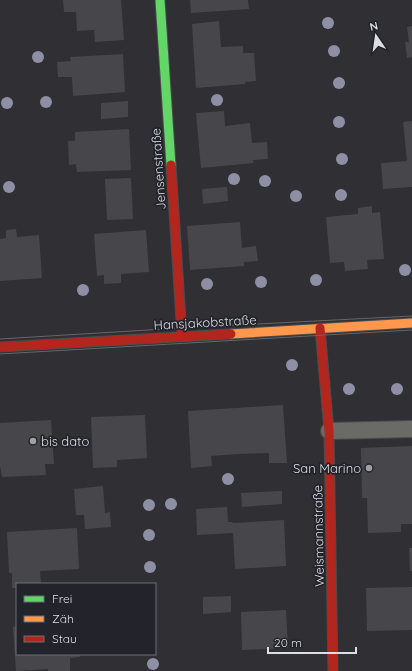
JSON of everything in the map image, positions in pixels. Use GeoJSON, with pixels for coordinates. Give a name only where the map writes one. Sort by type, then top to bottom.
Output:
{"type":"FeatureCollection","features":[{"type":"Feature","properties":{"kind":"street","name":"Jensenstraße"},"geometry":{"type":"LineString","coordinates":[[160,0],[182,336]]}},
{"type":"Feature","properties":{"kind":"street","name":"Hansjakobstraße"},"geometry":{"type":"LineString","coordinates":[[0,347],[412,323]]}},
{"type":"Feature","properties":{"kind":"street","name":"Weismannstraße"},"geometry":{"type":"LineString","coordinates":[[320,328],[329,431],[332,671]]}},
{"type":"Feature","properties":{"kind":"lane"},"geometry":{"type":"LineString","coordinates":[[329,431],[412,429]]}},
{"type":"Feature","properties":{"kind":"building"},"geometry":{"type":"Polygon","coordinates":[[[63,0],[121,0],[124,40],[95,42],[94,30],[77,31],[76,12],[64,12],[63,0]]]}},
{"type":"Feature","properties":{"kind":"building"},"geometry":{"type":"Polygon","coordinates":[[[190,0],[248,0],[249,9],[191,13],[190,0]]]}},
{"type":"Feature","properties":{"kind":"building"},"geometry":{"type":"Polygon","coordinates":[[[219,21],[221,47],[243,46],[243,53],[254,53],[256,81],[245,82],[245,84],[196,88],[192,24],[219,21]]]}},
{"type":"Feature","properties":{"kind":"building"},"geometry":{"type":"Polygon","coordinates":[[[412,26],[412,57],[407,58],[405,42],[409,42],[407,27],[412,26]]]}},
{"type":"Feature","properties":{"kind":"building"},"geometry":{"type":"Polygon","coordinates":[[[123,54],[125,92],[73,96],[72,77],[58,77],[57,62],[71,61],[70,57],[123,54]]]}},
{"type":"Feature","properties":{"kind":"building"},"geometry":{"type":"Polygon","coordinates":[[[128,101],[128,117],[101,119],[101,103],[128,101]]]}},
{"type":"Feature","properties":{"kind":"building"},"geometry":{"type":"Polygon","coordinates":[[[224,111],[225,126],[250,123],[252,143],[267,142],[268,159],[253,160],[254,163],[201,168],[196,113],[224,111]]]}},
{"type":"Feature","properties":{"kind":"building"},"geometry":{"type":"Polygon","coordinates":[[[412,121],[412,187],[383,189],[381,163],[407,161],[403,122],[412,121]]]}},
{"type":"Feature","properties":{"kind":"building"},"geometry":{"type":"Polygon","coordinates":[[[129,129],[131,170],[77,172],[76,164],[69,165],[68,141],[75,141],[75,132],[129,129]]]}},
{"type":"Feature","properties":{"kind":"building"},"geometry":{"type":"Polygon","coordinates":[[[131,178],[133,219],[107,220],[105,179],[131,178]]]}},
{"type":"Feature","properties":{"kind":"building"},"geometry":{"type":"Polygon","coordinates":[[[227,187],[228,201],[203,204],[202,189],[227,187]]]}},
{"type":"Feature","properties":{"kind":"building"},"geometry":{"type":"Polygon","coordinates":[[[372,206],[372,213],[380,212],[384,259],[367,260],[368,269],[345,271],[344,262],[330,263],[326,217],[358,214],[358,208],[372,206]]]}},
{"type":"Feature","properties":{"kind":"building"},"geometry":{"type":"Polygon","coordinates":[[[240,222],[242,248],[256,246],[258,261],[244,262],[244,266],[190,270],[187,226],[240,222]]]}},
{"type":"Feature","properties":{"kind":"building"},"geometry":{"type":"Polygon","coordinates":[[[16,229],[17,237],[39,235],[42,278],[0,281],[0,239],[6,238],[6,230],[16,229]]]}},
{"type":"Feature","properties":{"kind":"building"},"geometry":{"type":"Polygon","coordinates":[[[146,230],[149,272],[121,274],[121,283],[104,284],[104,275],[97,276],[94,234],[146,230]]]}},
{"type":"Feature","properties":{"kind":"building"},"geometry":{"type":"Polygon","coordinates":[[[283,405],[287,463],[269,463],[269,453],[238,454],[211,456],[212,466],[191,468],[188,411],[283,405]]]}},
{"type":"Feature","properties":{"kind":"building"},"geometry":{"type":"Polygon","coordinates":[[[145,415],[147,458],[117,460],[117,467],[93,468],[91,417],[145,415]]]}},
{"type":"Feature","properties":{"kind":"building"},"geometry":{"type":"Polygon","coordinates":[[[51,420],[54,464],[45,464],[46,475],[2,477],[0,466],[0,423],[51,420]]]}},
{"type":"Feature","properties":{"kind":"building"},"geometry":{"type":"Polygon","coordinates":[[[412,446],[412,524],[401,524],[401,532],[368,533],[367,498],[362,498],[361,448],[412,446]]]}},
{"type":"Feature","properties":{"kind":"building"},"geometry":{"type":"Polygon","coordinates":[[[103,486],[105,513],[110,512],[111,527],[85,529],[84,515],[76,515],[74,489],[103,486]]]}},
{"type":"Feature","properties":{"kind":"building"},"geometry":{"type":"Polygon","coordinates":[[[282,491],[282,504],[242,507],[241,493],[282,491]]]}},
{"type":"Feature","properties":{"kind":"building"},"geometry":{"type":"Polygon","coordinates":[[[227,507],[228,522],[284,520],[286,566],[235,569],[233,533],[197,535],[196,509],[227,507]]]}},
{"type":"Feature","properties":{"kind":"building"},"geometry":{"type":"Polygon","coordinates":[[[77,528],[79,569],[40,571],[41,583],[16,583],[16,588],[12,588],[12,573],[9,573],[7,532],[77,528]]]}},
{"type":"Feature","properties":{"kind":"building"},"geometry":{"type":"Polygon","coordinates":[[[409,548],[412,548],[412,571],[410,571],[409,548]]]}},
{"type":"Feature","properties":{"kind":"building"},"geometry":{"type":"Polygon","coordinates":[[[412,587],[412,630],[367,631],[366,588],[412,587]]]}},
{"type":"Feature","properties":{"kind":"building"},"geometry":{"type":"Polygon","coordinates":[[[231,596],[231,612],[203,614],[203,597],[231,596]]]}},
{"type":"Feature","properties":{"kind":"building"},"geometry":{"type":"Polygon","coordinates":[[[286,610],[288,648],[242,650],[241,612],[286,610]]]}},
{"type":"Feature","properties":{"kind":"building"},"geometry":{"type":"Polygon","coordinates":[[[16,626],[16,655],[80,655],[80,657],[70,658],[70,671],[48,671],[48,669],[16,671],[13,627],[16,626]]]}},
{"type":"Feature","properties":{"kind":"tram line"},"geometry":{"type":"LineString","coordinates":[[0,339],[412,316]]}},
{"type":"Feature","properties":{"kind":"tram line"},"geometry":{"type":"LineString","coordinates":[[0,354],[412,330]]}},
{"type":"Feature","properties":{"kind":"traffic: fast"},"geometry":{"type":"LineString","coordinates":[[160,0],[171,165]]}},
{"type":"Feature","properties":{"kind":"traffic: slow"},"geometry":{"type":"LineString","coordinates":[[231,334],[412,323]]}},
{"type":"Feature","properties":{"kind":"traffic: jam"},"geometry":{"type":"LineString","coordinates":[[171,165],[182,336]]}},
{"type":"Feature","properties":{"kind":"traffic: jam"},"geometry":{"type":"LineString","coordinates":[[320,328],[329,431],[333,671]]}},
{"type":"Feature","properties":{"kind":"traffic: jam"},"geometry":{"type":"LineString","coordinates":[[0,347],[231,334]]}},
{"type":"Feature","properties":{"kind":"place","name":"bis dato"},"geometry":{"type":"Point","coordinates":[33,441]}},
{"type":"Feature","properties":{"kind":"place","name":"San Marino"},"geometry":{"type":"Point","coordinates":[369,468]}}]}
